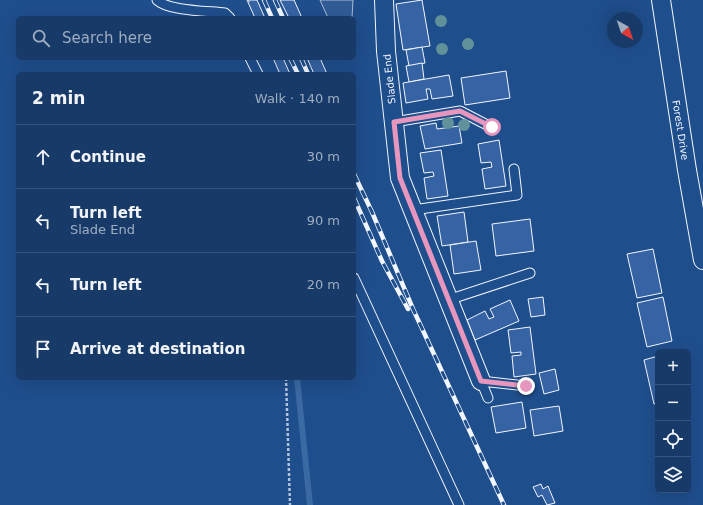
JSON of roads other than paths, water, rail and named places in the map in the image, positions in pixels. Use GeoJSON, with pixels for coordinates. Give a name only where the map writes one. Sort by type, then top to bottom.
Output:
{"type":"FeatureCollection","features":[{"type":"Feature","properties":{"kind":"street","name":"Slade End"},"geometry":{"type":"LineString","coordinates":[[384,0],[386,51],[400,178],[481,381]]}},
{"type":"Feature","properties":{"kind":"street","name":"Forest Drive"},"geometry":{"type":"LineString","coordinates":[[661,0],[695,168],[703,260]]}},
{"type":"Feature","properties":{"kind":"lane"},"geometry":{"type":"LineString","coordinates":[[156,0],[159,3],[179,9],[225,13],[228,16]]}},
{"type":"Feature","properties":{"kind":"lane"},"geometry":{"type":"LineString","coordinates":[[251,60],[257,72]]}},
{"type":"Feature","properties":{"kind":"lane"},"geometry":{"type":"LineString","coordinates":[[394,122],[460,111],[492,127]]}},
{"type":"Feature","properties":{"kind":"lane"},"geometry":{"type":"LineString","coordinates":[[413,210],[517,195],[514,169]]}},
{"type":"Feature","properties":{"kind":"lane"},"geometry":{"type":"LineString","coordinates":[[448,300],[530,273]]}},
{"type":"Feature","properties":{"kind":"lane"},"geometry":{"type":"LineString","coordinates":[[356,282],[459,505]]}},
{"type":"Feature","properties":{"kind":"lane"},"geometry":{"type":"LineString","coordinates":[[488,398],[481,381],[526,386]]}},
{"type":"Feature","properties":{"kind":"waterway"},"geometry":{"type":"LineString","coordinates":[[297,380],[310,505]]}},
{"type":"Feature","properties":{"kind":"railway"},"geometry":{"type":"LineString","coordinates":[[264,0],[271,16]]}},
{"type":"Feature","properties":{"kind":"railway"},"geometry":{"type":"LineString","coordinates":[[275,0],[282,16]]}},
{"type":"Feature","properties":{"kind":"railway"},"geometry":{"type":"LineString","coordinates":[[291,60],[297,72]]}},
{"type":"Feature","properties":{"kind":"railway"},"geometry":{"type":"LineString","coordinates":[[302,60],[307,72]]}},
{"type":"Feature","properties":{"kind":"railway"},"geometry":{"type":"LineString","coordinates":[[356,178],[413,309],[504,505]]}},
{"type":"Feature","properties":{"kind":"railway"},"geometry":{"type":"LineString","coordinates":[[356,202],[382,261],[408,309]]}}]}
